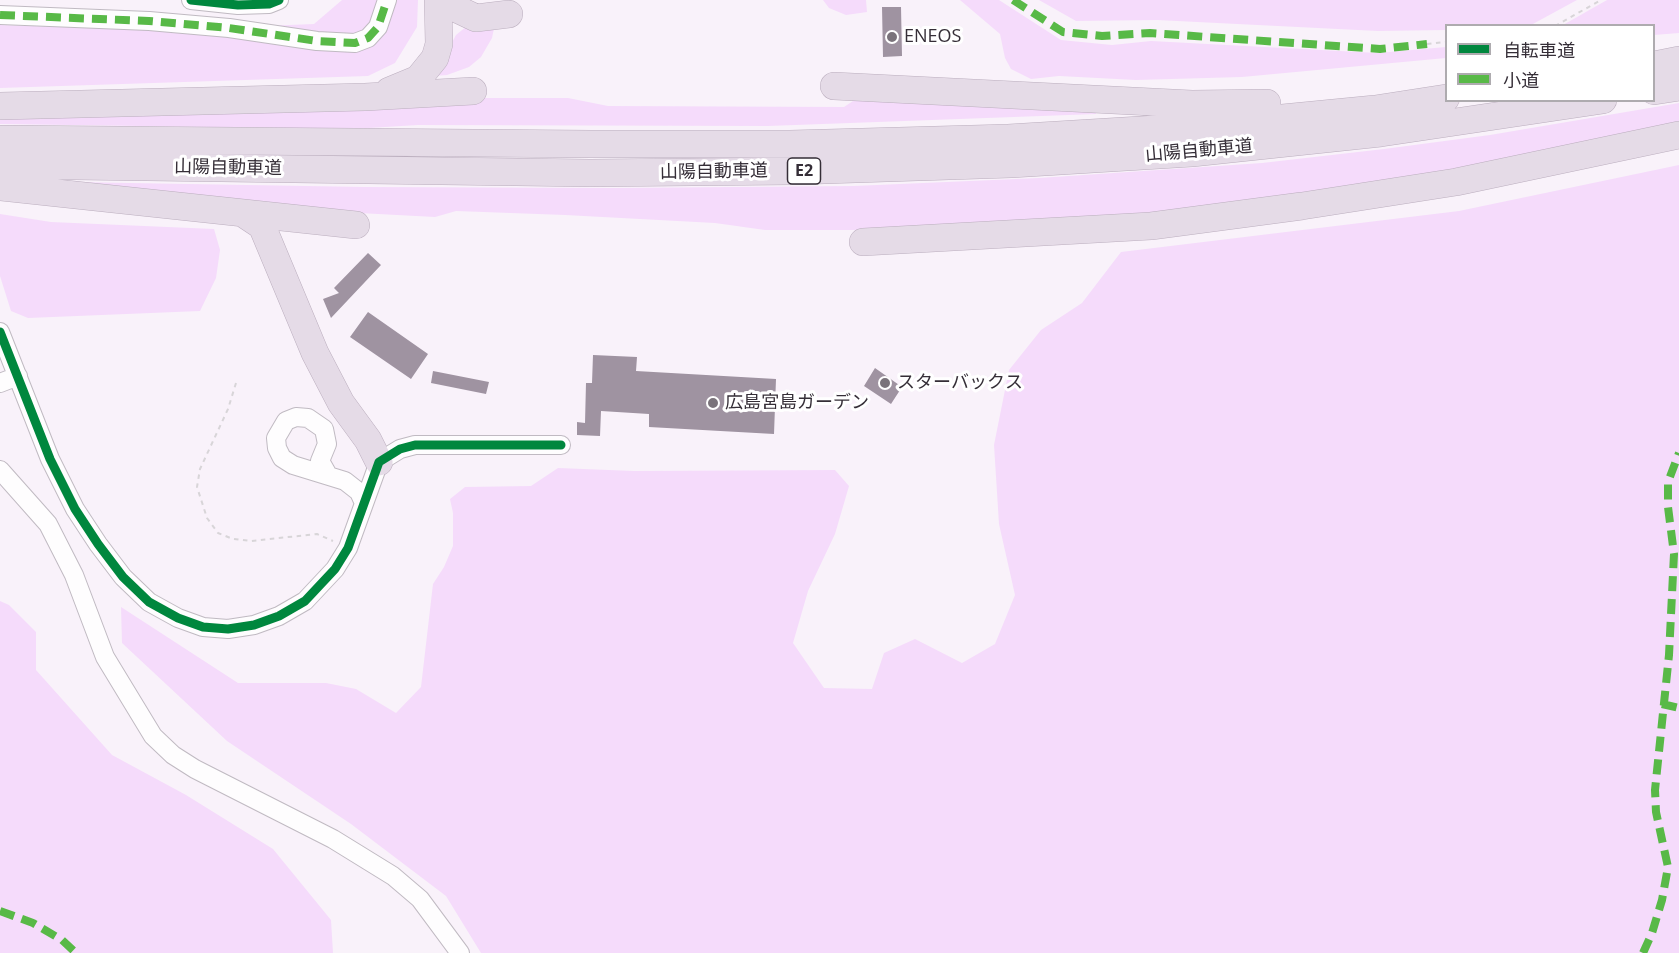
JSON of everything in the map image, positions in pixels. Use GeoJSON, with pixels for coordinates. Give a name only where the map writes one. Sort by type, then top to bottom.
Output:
{"type":"FeatureCollection","features":[{"type":"Feature","properties":{"kind":"highway"},"geometry":{"type":"LineString","coordinates":[[365,97],[399,88],[418,79],[428,70],[439,44],[438,0]]}},
{"type":"Feature","properties":{"kind":"highway"},"geometry":{"type":"LineString","coordinates":[[452,0],[457,9],[476,18],[509,14]]}},
{"type":"Feature","properties":{"kind":"highway"},"geometry":{"type":"LineString","coordinates":[[1655,65],[1679,60]]}},
{"type":"Feature","properties":{"kind":"highway"},"geometry":{"type":"LineString","coordinates":[[834,86],[1192,104],[1264,104],[1445,87]]}},
{"type":"Feature","properties":{"kind":"highway"},"geometry":{"type":"LineString","coordinates":[[1655,92],[1679,87]]}},
{"type":"Feature","properties":{"kind":"highway"},"geometry":{"type":"LineString","coordinates":[[0,106],[365,97],[473,91]]}},
{"type":"Feature","properties":{"kind":"highway","name":"山陽自動車道"},"geometry":{"type":"LineString","coordinates":[[0,140],[591,144],[1008,138],[1202,126],[1375,108],[1445,98]]}},
{"type":"Feature","properties":{"kind":"highway","name":"山陽自動車道"},"geometry":{"type":"LineString","coordinates":[[0,165],[602,173],[793,171],[1011,164],[1192,153],[1381,133],[1590,102]]}},
{"type":"Feature","properties":{"kind":"highway"},"geometry":{"type":"LineString","coordinates":[[863,242],[1151,226],[1456,182],[1679,135]]}},
{"type":"Feature","properties":{"kind":"highway"},"geometry":{"type":"LineString","coordinates":[[0,187],[356,225]]}},
{"type":"Feature","properties":{"kind":"highway"},"geometry":{"type":"LineString","coordinates":[[244,214],[262,226],[319,363],[379,462]]}},
{"type":"Feature","properties":{"kind":"highway"},"geometry":{"type":"LineString","coordinates":[[305,219],[290,228],[285,245],[331,369],[372,437],[379,462]]}},
{"type":"Feature","properties":{"kind":"street"},"geometry":{"type":"LineString","coordinates":[[191,0],[238,5],[269,4],[279,0]]}},
{"type":"Feature","properties":{"kind":"street"},"geometry":{"type":"LineString","coordinates":[[0,15],[149,21],[229,28],[317,41],[355,43],[368,38],[378,27],[387,0]]}},
{"type":"Feature","properties":{"kind":"street"},"geometry":{"type":"LineString","coordinates":[[0,332],[62,484],[98,544],[123,577],[149,602],[178,618],[203,627],[228,629],[254,625],[279,616],[305,601],[335,569],[348,548],[379,462],[400,449],[415,445],[561,445]]}},
{"type":"Feature","properties":{"kind":"street"},"geometry":{"type":"LineString","coordinates":[[0,383],[18,376]]}},
{"type":"Feature","properties":{"kind":"street"},"geometry":{"type":"LineString","coordinates":[[0,470],[48,524],[74,575],[105,657],[153,736],[173,755],[195,769],[333,839],[393,876],[420,899],[460,953]]}},
{"type":"Feature","properties":{"kind":"street"},"geometry":{"type":"LineString","coordinates":[[328,475],[353,486],[364,503]]}},
{"type":"Feature","properties":{"kind":"path"},"geometry":{"type":"LineString","coordinates":[[1559,24],[1601,0]]}},
{"type":"Feature","properties":{"kind":"path"},"geometry":{"type":"LineString","coordinates":[[1427,44],[1445,42]]}},
{"type":"Feature","properties":{"kind":"path"},"geometry":{"type":"LineString","coordinates":[[236,383],[228,409],[200,469],[197,487],[207,519],[218,533],[233,539],[251,541],[317,534],[348,548]]}},
{"type":"Feature","properties":{"kind":"shaded area"},"geometry":{"type":"Polygon","coordinates":[[[342,0],[418,0],[417,27],[395,63],[368,76],[0,88],[0,25],[164,30],[314,24],[342,0]]]}},
{"type":"Feature","properties":{"kind":"shaded area"},"geometry":{"type":"Polygon","coordinates":[[[823,0],[866,0],[867,12],[846,15],[829,8],[823,0]]]}},
{"type":"Feature","properties":{"kind":"shaded area"},"geometry":{"type":"Polygon","coordinates":[[[960,0],[999,0],[1061,40],[1112,45],[1151,41],[1378,53],[1445,47],[1445,58],[1242,77],[1136,80],[1059,76],[1031,79],[1011,69],[1005,58],[1000,34],[960,0]]]}},
{"type":"Feature","properties":{"kind":"shaded area"},"geometry":{"type":"Polygon","coordinates":[[[1039,0],[1577,0],[1533,24],[1445,24],[1445,30],[1378,31],[1157,20],[1076,21],[1039,0]]]}},
{"type":"Feature","properties":{"kind":"shaded area"},"geometry":{"type":"Polygon","coordinates":[[[1607,0],[1679,0],[1679,33],[1655,35],[1655,24],[1565,24],[1607,0]]]}},
{"type":"Feature","properties":{"kind":"shaded area"},"geometry":{"type":"Polygon","coordinates":[[[495,24],[492,38],[481,57],[469,67],[447,75],[434,76],[456,35],[467,26],[495,24]]]}},
{"type":"Feature","properties":{"kind":"shaded area"},"geometry":{"type":"Polygon","coordinates":[[[859,97],[1095,107],[1096,114],[768,126],[418,125],[352,129],[0,124],[0,113],[477,98],[568,98],[608,106],[844,107],[859,97]]]}},
{"type":"Feature","properties":{"kind":"shaded area"},"geometry":{"type":"Polygon","coordinates":[[[1679,103],[1679,124],[1424,179],[1082,223],[852,230],[765,230],[715,223],[565,215],[456,211],[435,217],[359,213],[12,181],[364,187],[614,188],[854,186],[1039,178],[1262,163],[1384,149],[1490,135],[1679,103]]]}},
{"type":"Feature","properties":{"kind":"shaded area"},"geometry":{"type":"Polygon","coordinates":[[[1679,165],[1679,953],[481,953],[446,896],[351,824],[227,741],[122,643],[121,607],[238,683],[326,683],[356,689],[396,713],[421,687],[433,584],[444,567],[453,546],[453,513],[450,499],[465,487],[531,486],[558,468],[634,471],[835,470],[849,486],[835,534],[808,591],[793,643],[824,688],[872,689],[884,653],[915,639],[962,663],[995,644],[1015,595],[999,524],[994,445],[1009,370],[1041,330],[1082,303],[1121,252],[1459,211],[1679,165]]]}},
{"type":"Feature","properties":{"kind":"shaded area"},"geometry":{"type":"Polygon","coordinates":[[[0,214],[51,222],[214,229],[220,250],[216,278],[200,311],[28,318],[11,311],[0,276],[0,214]]]}},
{"type":"Feature","properties":{"kind":"shaded area"},"geometry":{"type":"Polygon","coordinates":[[[0,601],[9,605],[36,632],[36,670],[112,755],[186,795],[273,849],[331,920],[333,953],[0,953],[0,601]]]}},
{"type":"Feature","properties":{"kind":"building"},"geometry":{"type":"Polygon","coordinates":[[[882,7],[901,7],[902,56],[883,57],[882,7]]]}},
{"type":"Feature","properties":{"kind":"building"},"geometry":{"type":"Polygon","coordinates":[[[368,253],[381,265],[331,318],[323,299],[339,293],[334,288],[368,253]]]}},
{"type":"Feature","properties":{"kind":"building"},"geometry":{"type":"Polygon","coordinates":[[[368,312],[428,354],[411,379],[350,337],[368,312]]]}},
{"type":"Feature","properties":{"kind":"building","name":"広島宮島ガーデン"},"geometry":{"type":"Polygon","coordinates":[[[593,355],[637,357],[636,371],[776,379],[774,434],[649,427],[649,414],[601,411],[600,436],[577,435],[577,422],[585,423],[586,383],[592,383],[593,355]]]}},
{"type":"Feature","properties":{"kind":"building"},"geometry":{"type":"Polygon","coordinates":[[[875,368],[902,387],[891,404],[864,386],[875,368]]]}},
{"type":"Feature","properties":{"kind":"building"},"geometry":{"type":"Polygon","coordinates":[[[433,371],[489,382],[486,394],[431,383],[433,371]]]}},
{"type":"Feature","properties":{"kind":"marked path"},"geometry":{"type":"LineString","coordinates":[[0,15],[149,21],[229,28],[317,41],[355,43],[368,38],[378,27],[387,0]]}},
{"type":"Feature","properties":{"kind":"marked path"},"geometry":{"type":"LineString","coordinates":[[1013,0],[1063,32],[1102,36],[1150,33],[1380,49],[1427,44]]}},
{"type":"Feature","properties":{"kind":"marked path"},"geometry":{"type":"LineString","coordinates":[[1643,953],[1662,900],[1668,867],[1656,812],[1655,790],[1669,655],[1674,554],[1668,507],[1668,482],[1679,453]]}},
{"type":"Feature","properties":{"kind":"marked path"},"geometry":{"type":"LineString","coordinates":[[1662,704],[1679,708]]}},
{"type":"Feature","properties":{"kind":"marked path"},"geometry":{"type":"LineString","coordinates":[[0,911],[33,923],[62,940],[76,953]]}},
{"type":"Feature","properties":{"kind":"cycle path"},"geometry":{"type":"LineString","coordinates":[[191,0],[238,5],[269,4],[279,0]]}},
{"type":"Feature","properties":{"kind":"cycle path"},"geometry":{"type":"LineString","coordinates":[[0,332],[50,459],[75,509],[98,544],[123,577],[149,602],[178,618],[203,627],[228,629],[254,625],[279,616],[305,601],[335,569],[348,548],[379,462],[400,449],[415,445],[561,445]]}},
{"type":"Feature","properties":{"kind":"place","name":"ENEOS"},"geometry":{"type":"Point","coordinates":[892,37]}},
{"type":"Feature","properties":{"kind":"place","name":"スターバックス"},"geometry":{"type":"Point","coordinates":[885,383]}},
{"type":"Feature","properties":{"kind":"place","name":"広島宮島ガーデン"},"geometry":{"type":"Point","coordinates":[713,403]}}]}
